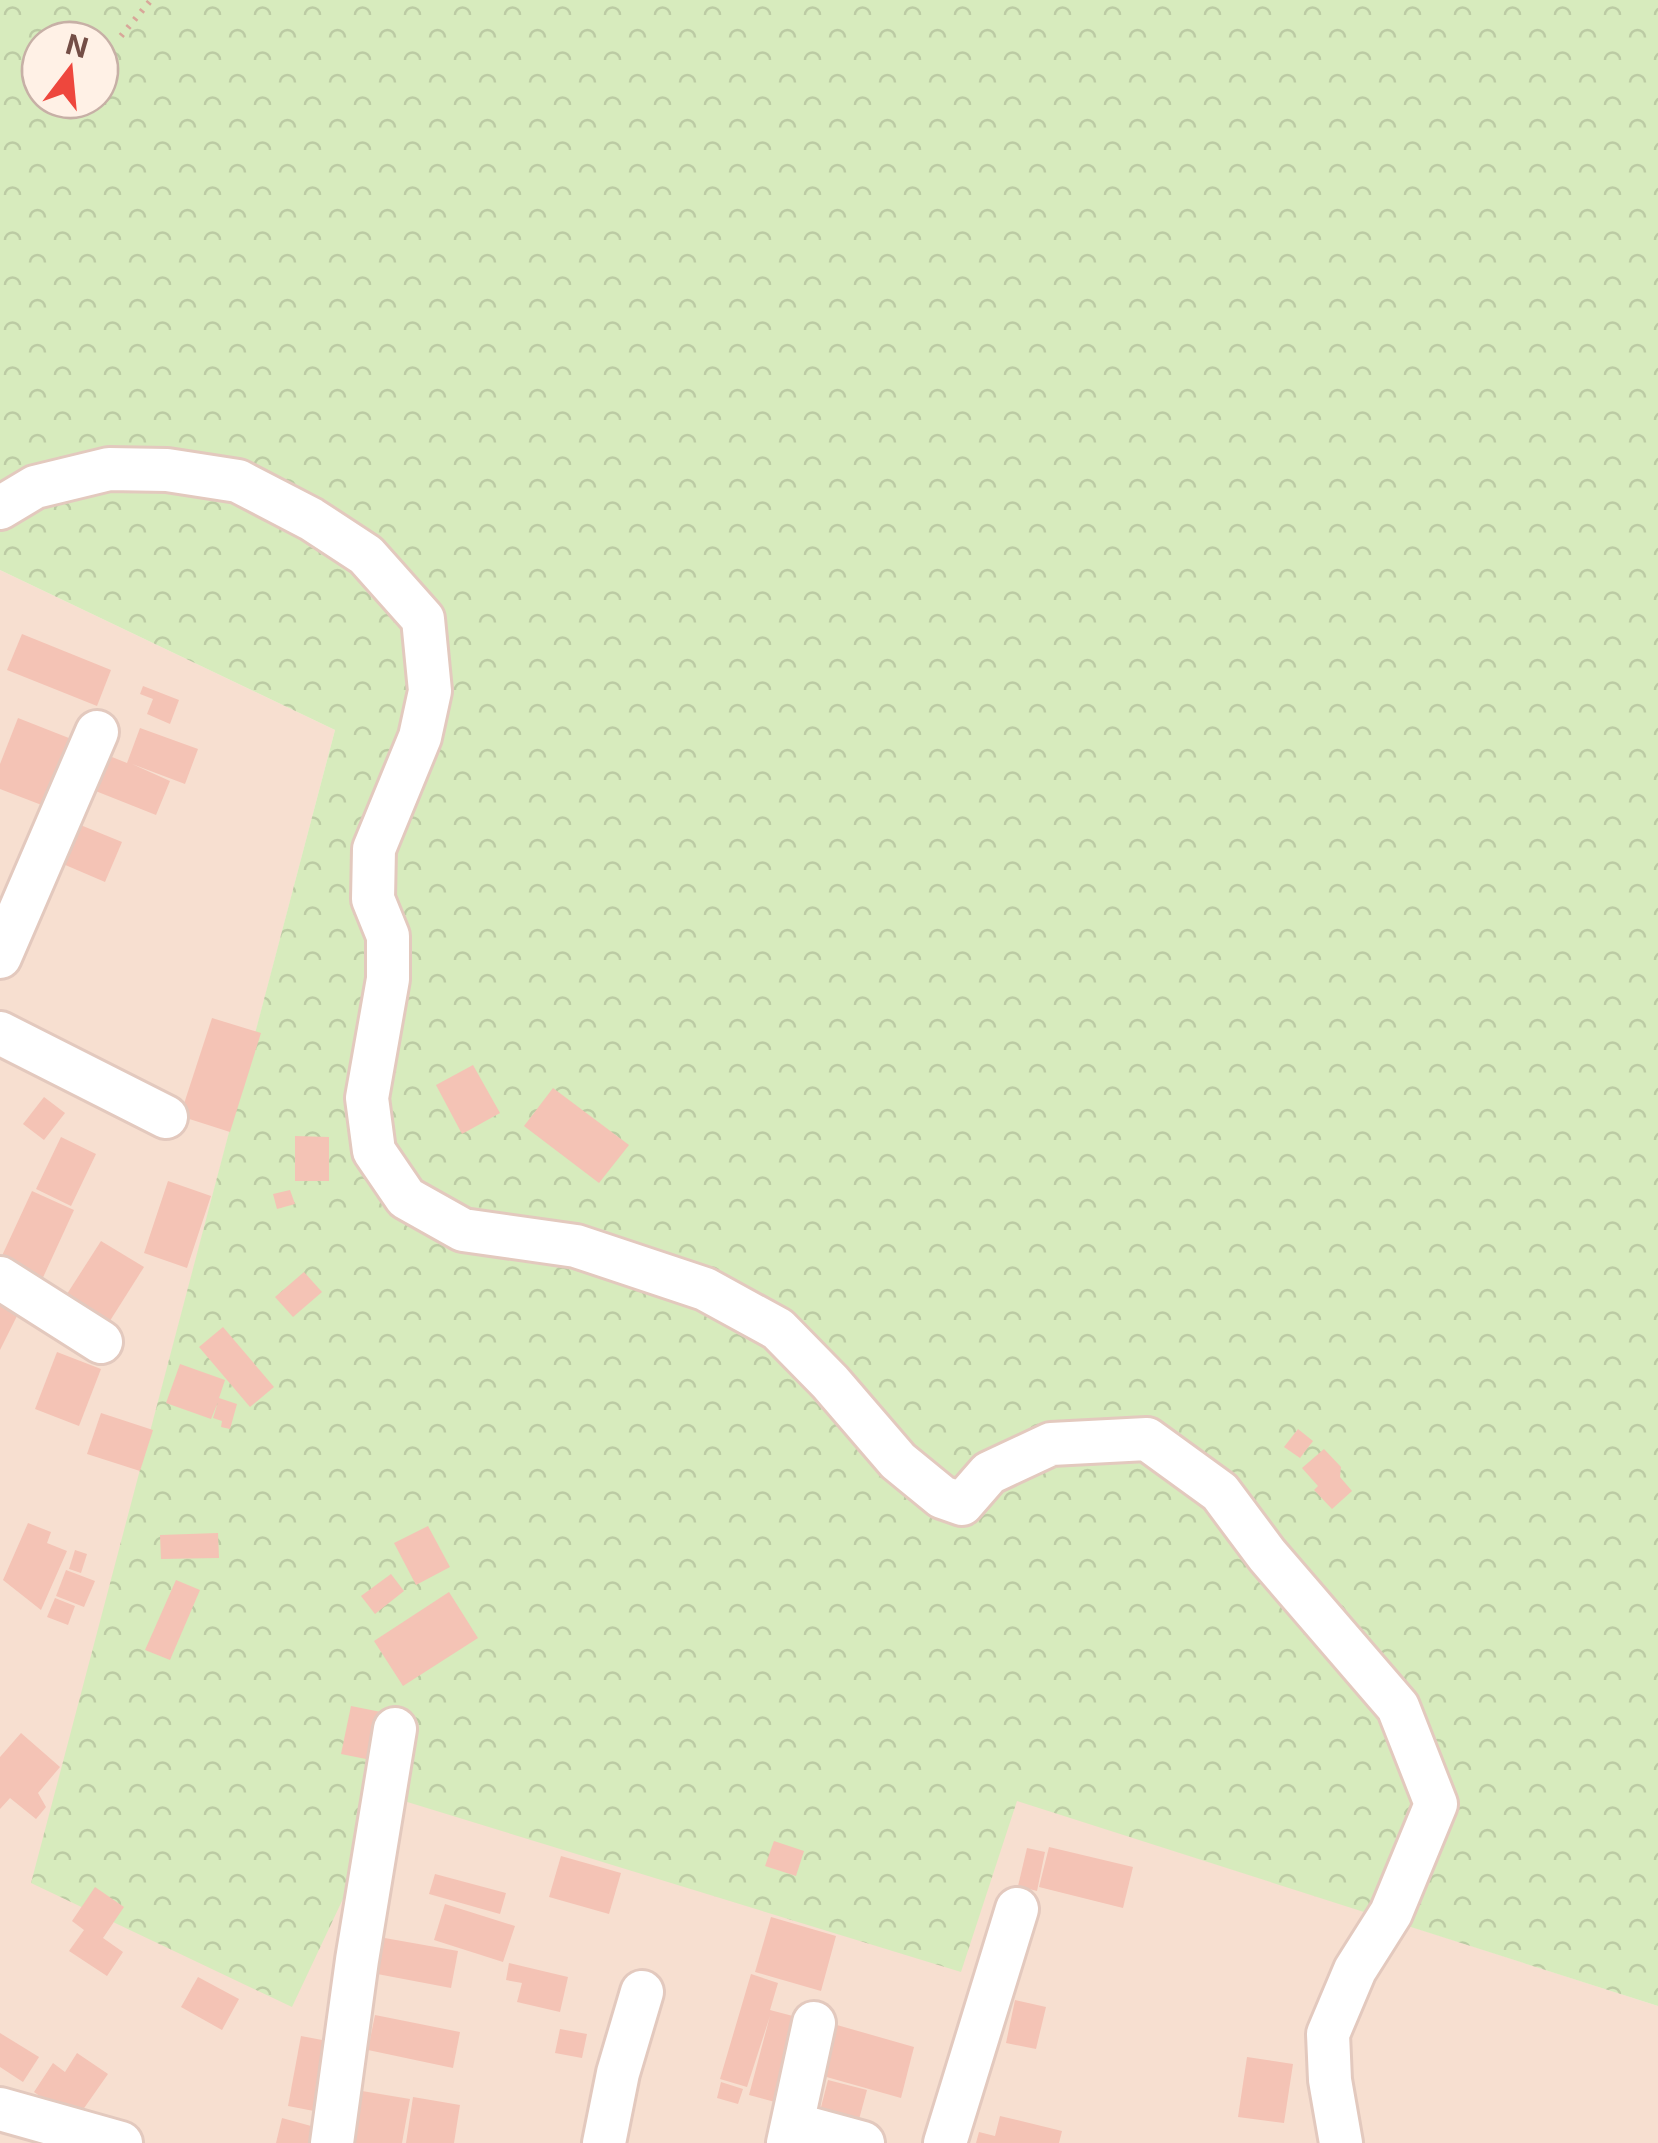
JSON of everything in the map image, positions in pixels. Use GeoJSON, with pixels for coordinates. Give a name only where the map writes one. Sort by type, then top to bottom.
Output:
{"type":"FeatureCollection","features":[{"type":"Feature","properties":{"kind":"street"},"geometry":{"type":"LineString","coordinates":[[0,508],[36,488],[110,469],[167,470],[238,481],[311,518],[366,556],[422,620],[430,691],[420,737],[374,849],[373,865],[373,899],[388,936],[388,979],[367,1098],[374,1151],[406,1198],[464,1230],[576,1246],[705,1290],[778,1329],[898,1461],[942,1497],[962,1504],[989,1473],[1050,1444],[1147,1439],[1220,1492],[1267,1555],[1398,1707],[1436,1804],[1390,1913],[1356,1970],[1328,2034],[1330,2080],[1342,2143]]}},
{"type":"Feature","properties":{"kind":"street"},"geometry":{"type":"LineString","coordinates":[[0,956],[97,732]]}},
{"type":"Feature","properties":{"kind":"street"},"geometry":{"type":"LineString","coordinates":[[1,1035],[166,1117]]}},
{"type":"Feature","properties":{"kind":"street"},"geometry":{"type":"LineString","coordinates":[[0,1278],[101,1342]]}},
{"type":"Feature","properties":{"kind":"street"},"geometry":{"type":"LineString","coordinates":[[332,2143],[395,1729]]}},
{"type":"Feature","properties":{"kind":"street"},"geometry":{"type":"LineString","coordinates":[[945,2143],[1017,1909]]}},
{"type":"Feature","properties":{"kind":"street"},"geometry":{"type":"LineString","coordinates":[[604,2143],[618,2073],[642,1992]]}},
{"type":"Feature","properties":{"kind":"street"},"geometry":{"type":"LineString","coordinates":[[814,2023],[790,2134],[864,2143]]}},
{"type":"Feature","properties":{"kind":"street"},"geometry":{"type":"LineString","coordinates":[[0,2109],[121,2143]]}},
{"type":"Feature","properties":{"kind":"path"},"geometry":{"type":"LineString","coordinates":[[121,36],[152,0]]}},
{"type":"Feature","properties":{"kind":"shaded area"},"geometry":{"type":"Polygon","coordinates":[[[0,570],[335,730],[32,1883],[390,1797],[1017,1800],[1658,2006],[1658,2143],[0,2143],[0,570]]]}},
{"type":"Feature","properties":{"kind":"green space"},"geometry":{"type":"Polygon","coordinates":[[[0,0],[1658,0],[1658,2006],[1017,1801],[961,1972],[391,1797],[292,2007],[31,1883],[335,730],[0,570],[0,0]]]}},
{"type":"Feature","properties":{"kind":"building"},"geometry":{"type":"Polygon","coordinates":[[[22,634],[111,670],[97,706],[7,670],[22,634]]]}},
{"type":"Feature","properties":{"kind":"building"},"geometry":{"type":"Polygon","coordinates":[[[143,686],[179,700],[170,724],[147,714],[153,699],[140,694],[143,686]]]}},
{"type":"Feature","properties":{"kind":"building"},"geometry":{"type":"Polygon","coordinates":[[[18,718],[79,742],[52,809],[0,789],[0,764],[18,718]]]}},
{"type":"Feature","properties":{"kind":"building"},"geometry":{"type":"Polygon","coordinates":[[[140,728],[198,749],[185,784],[132,764],[170,781],[156,815],[83,786],[97,751],[127,763],[140,728]]]}},
{"type":"Feature","properties":{"kind":"building"},"geometry":{"type":"Polygon","coordinates":[[[78,824],[122,842],[105,882],[63,864],[78,824]]]}},
{"type":"Feature","properties":{"kind":"building"},"geometry":{"type":"Polygon","coordinates":[[[212,1018],[261,1033],[230,1132],[180,1116],[212,1018]]]}},
{"type":"Feature","properties":{"kind":"building"},"geometry":{"type":"Polygon","coordinates":[[[473,1065],[500,1113],[462,1134],[436,1085],[473,1065]]]}},
{"type":"Feature","properties":{"kind":"building"},"geometry":{"type":"Polygon","coordinates":[[[553,1088],[629,1145],[599,1183],[524,1126],[553,1088]]]}},
{"type":"Feature","properties":{"kind":"building"},"geometry":{"type":"Polygon","coordinates":[[[44,1097],[65,1113],[44,1140],[23,1124],[44,1097]]]}},
{"type":"Feature","properties":{"kind":"building"},"geometry":{"type":"Polygon","coordinates":[[[295,1136],[329,1137],[329,1181],[295,1181],[295,1136]]]}},
{"type":"Feature","properties":{"kind":"building"},"geometry":{"type":"Polygon","coordinates":[[[61,1137],[96,1154],[71,1206],[36,1189],[61,1137]]]}},
{"type":"Feature","properties":{"kind":"building"},"geometry":{"type":"Polygon","coordinates":[[[168,1181],[211,1196],[187,1268],[144,1253],[168,1181]]]}},
{"type":"Feature","properties":{"kind":"building"},"geometry":{"type":"Polygon","coordinates":[[[290,1190],[295,1204],[277,1209],[273,1194],[290,1190]]]}},
{"type":"Feature","properties":{"kind":"building"},"geometry":{"type":"Polygon","coordinates":[[[32,1191],[74,1210],[40,1284],[0,1260],[32,1191]]]}},
{"type":"Feature","properties":{"kind":"building"},"geometry":{"type":"Polygon","coordinates":[[[101,1241],[144,1267],[101,1335],[58,1308],[101,1241]]]}},
{"type":"Feature","properties":{"kind":"building"},"geometry":{"type":"Polygon","coordinates":[[[304,1272],[322,1292],[293,1317],[275,1297],[304,1272]]]}},
{"type":"Feature","properties":{"kind":"building"},"geometry":{"type":"Polygon","coordinates":[[[0,1290],[24,1302],[0,1350],[0,1290]]]}},
{"type":"Feature","properties":{"kind":"building"},"geometry":{"type":"Polygon","coordinates":[[[223,1327],[274,1387],[250,1407],[199,1347],[223,1327]]]}},
{"type":"Feature","properties":{"kind":"building"},"geometry":{"type":"Polygon","coordinates":[[[57,1352],[101,1369],[79,1426],[35,1409],[57,1352]]]}},
{"type":"Feature","properties":{"kind":"building"},"geometry":{"type":"Polygon","coordinates":[[[180,1364],[225,1380],[219,1398],[237,1404],[230,1429],[221,1427],[222,1421],[213,1418],[218,1402],[211,1419],[166,1403],[180,1364]]]}},
{"type":"Feature","properties":{"kind":"building"},"geometry":{"type":"Polygon","coordinates":[[[101,1413],[153,1430],[140,1471],[87,1454],[101,1413]]]}},
{"type":"Feature","properties":{"kind":"building"},"geometry":{"type":"Polygon","coordinates":[[[1298,1429],[1313,1441],[1300,1458],[1284,1447],[1298,1429]]]}},
{"type":"Feature","properties":{"kind":"building"},"geometry":{"type":"Polygon","coordinates":[[[1324,1449],[1341,1467],[1340,1477],[1352,1491],[1332,1509],[1314,1490],[1318,1486],[1302,1468],[1324,1449]]]}},
{"type":"Feature","properties":{"kind":"building"},"geometry":{"type":"Polygon","coordinates":[[[28,1523],[51,1532],[47,1543],[67,1551],[41,1610],[3,1580],[28,1523]]]}},
{"type":"Feature","properties":{"kind":"building"},"geometry":{"type":"Polygon","coordinates":[[[428,1526],[450,1567],[416,1585],[394,1543],[428,1526]]]}},
{"type":"Feature","properties":{"kind":"building"},"geometry":{"type":"Polygon","coordinates":[[[218,1533],[219,1558],[161,1559],[160,1535],[218,1533]]]}},
{"type":"Feature","properties":{"kind":"building"},"geometry":{"type":"Polygon","coordinates":[[[75,1550],[87,1554],[81,1573],[69,1569],[75,1550]]]}},
{"type":"Feature","properties":{"kind":"building"},"geometry":{"type":"Polygon","coordinates":[[[66,1570],[95,1581],[84,1607],[56,1596],[66,1570]]]}},
{"type":"Feature","properties":{"kind":"building"},"geometry":{"type":"Polygon","coordinates":[[[391,1574],[404,1591],[375,1614],[361,1596],[391,1574]]]}},
{"type":"Feature","properties":{"kind":"building"},"geometry":{"type":"Polygon","coordinates":[[[176,1580],[200,1590],[170,1660],[145,1650],[176,1580]]]}},
{"type":"Feature","properties":{"kind":"building"},"geometry":{"type":"Polygon","coordinates":[[[449,1592],[478,1638],[403,1686],[374,1641],[449,1592]]]}},
{"type":"Feature","properties":{"kind":"building"},"geometry":{"type":"Polygon","coordinates":[[[55,1598],[75,1606],[68,1625],[47,1617],[55,1598]]]}},
{"type":"Feature","properties":{"kind":"building"},"geometry":{"type":"Polygon","coordinates":[[[351,1706],[381,1712],[371,1760],[341,1754],[351,1706]]]}},
{"type":"Feature","properties":{"kind":"building"},"geometry":{"type":"Polygon","coordinates":[[[21,1733],[60,1767],[38,1793],[46,1807],[36,1819],[10,1798],[0,1809],[0,1757],[21,1733]]]}},
{"type":"Feature","properties":{"kind":"building"},"geometry":{"type":"Polygon","coordinates":[[[774,1841],[804,1851],[796,1876],[765,1866],[774,1841]]]}},
{"type":"Feature","properties":{"kind":"building"},"geometry":{"type":"Polygon","coordinates":[[[1049,1847],[1133,1867],[1123,1908],[1039,1887],[1049,1847]]]}},
{"type":"Feature","properties":{"kind":"building"},"geometry":{"type":"Polygon","coordinates":[[[1027,1848],[1045,1852],[1037,1891],[1018,1886],[1027,1848]]]}},
{"type":"Feature","properties":{"kind":"building"},"geometry":{"type":"Polygon","coordinates":[[[561,1856],[621,1873],[609,1914],[549,1897],[561,1856]]]}},
{"type":"Feature","properties":{"kind":"building"},"geometry":{"type":"Polygon","coordinates":[[[435,1874],[506,1893],[500,1914],[429,1894],[435,1874]]]}},
{"type":"Feature","properties":{"kind":"building"},"geometry":{"type":"Polygon","coordinates":[[[95,1887],[124,1907],[103,1938],[123,1952],[107,1976],[69,1951],[84,1930],[72,1921],[95,1887]]]}},
{"type":"Feature","properties":{"kind":"building"},"geometry":{"type":"Polygon","coordinates":[[[445,1904],[515,1926],[503,1962],[434,1940],[445,1904]]]}},
{"type":"Feature","properties":{"kind":"building"},"geometry":{"type":"Polygon","coordinates":[[[771,1917],[836,1936],[821,1991],[755,1972],[771,1917]]]}},
{"type":"Feature","properties":{"kind":"building"},"geometry":{"type":"Polygon","coordinates":[[[379,1937],[458,1951],[451,1988],[372,1973],[379,1937]]]}},
{"type":"Feature","properties":{"kind":"building"},"geometry":{"type":"Polygon","coordinates":[[[509,1963],[568,1977],[560,2012],[517,2002],[522,1983],[506,1980],[509,1963]]]}},
{"type":"Feature","properties":{"kind":"building"},"geometry":{"type":"Polygon","coordinates":[[[751,1974],[778,1983],[770,2010],[808,2020],[786,2105],[749,2095],[770,2016],[747,2087],[720,2079],[751,1974]]]}},
{"type":"Feature","properties":{"kind":"building"},"geometry":{"type":"Polygon","coordinates":[[[198,1977],[239,1999],[222,2030],[181,2007],[198,1977]]]}},
{"type":"Feature","properties":{"kind":"building"},"geometry":{"type":"Polygon","coordinates":[[[1015,2000],[1046,2007],[1036,2049],[1006,2043],[1015,2000]]]}},
{"type":"Feature","properties":{"kind":"building"},"geometry":{"type":"Polygon","coordinates":[[[375,2015],[460,2032],[453,2068],[368,2050],[375,2015]]]}},
{"type":"Feature","properties":{"kind":"building"},"geometry":{"type":"Polygon","coordinates":[[[837,2025],[914,2047],[901,2098],[823,2076],[837,2025]]]}},
{"type":"Feature","properties":{"kind":"building"},"geometry":{"type":"Polygon","coordinates":[[[560,2029],[587,2034],[582,2058],[555,2053],[560,2029]]]}},
{"type":"Feature","properties":{"kind":"building"},"geometry":{"type":"Polygon","coordinates":[[[0,2033],[39,2057],[23,2082],[0,2067],[0,2033]]]}},
{"type":"Feature","properties":{"kind":"building"},"geometry":{"type":"Polygon","coordinates":[[[301,2036],[333,2042],[319,2112],[288,2106],[301,2036]]]}},
{"type":"Feature","properties":{"kind":"building"},"geometry":{"type":"Polygon","coordinates":[[[77,2053],[108,2074],[75,2121],[34,2092],[53,2063],[65,2072],[77,2053]]]}},
{"type":"Feature","properties":{"kind":"building"},"geometry":{"type":"Polygon","coordinates":[[[1247,2057],[1293,2064],[1284,2123],[1238,2117],[1247,2057]]]}},
{"type":"Feature","properties":{"kind":"building"},"geometry":{"type":"Polygon","coordinates":[[[828,2080],[867,2090],[858,2123],[820,2111],[828,2080]]]}},
{"type":"Feature","properties":{"kind":"building"},"geometry":{"type":"Polygon","coordinates":[[[721,2082],[743,2089],[738,2104],[717,2098],[721,2082]]]}},
{"type":"Feature","properties":{"kind":"building"},"geometry":{"type":"Polygon","coordinates":[[[362,2091],[410,2099],[402,2143],[353,2143],[362,2091]]]}},
{"type":"Feature","properties":{"kind":"building"},"geometry":{"type":"Polygon","coordinates":[[[413,2097],[460,2105],[454,2143],[406,2143],[413,2097]]]}},
{"type":"Feature","properties":{"kind":"building"},"geometry":{"type":"Polygon","coordinates":[[[1000,2116],[1062,2131],[1059,2143],[976,2143],[979,2132],[995,2136],[1000,2116]]]}},
{"type":"Feature","properties":{"kind":"building"},"geometry":{"type":"Polygon","coordinates":[[[282,2118],[322,2129],[319,2143],[276,2143],[282,2118]]]}}]}
